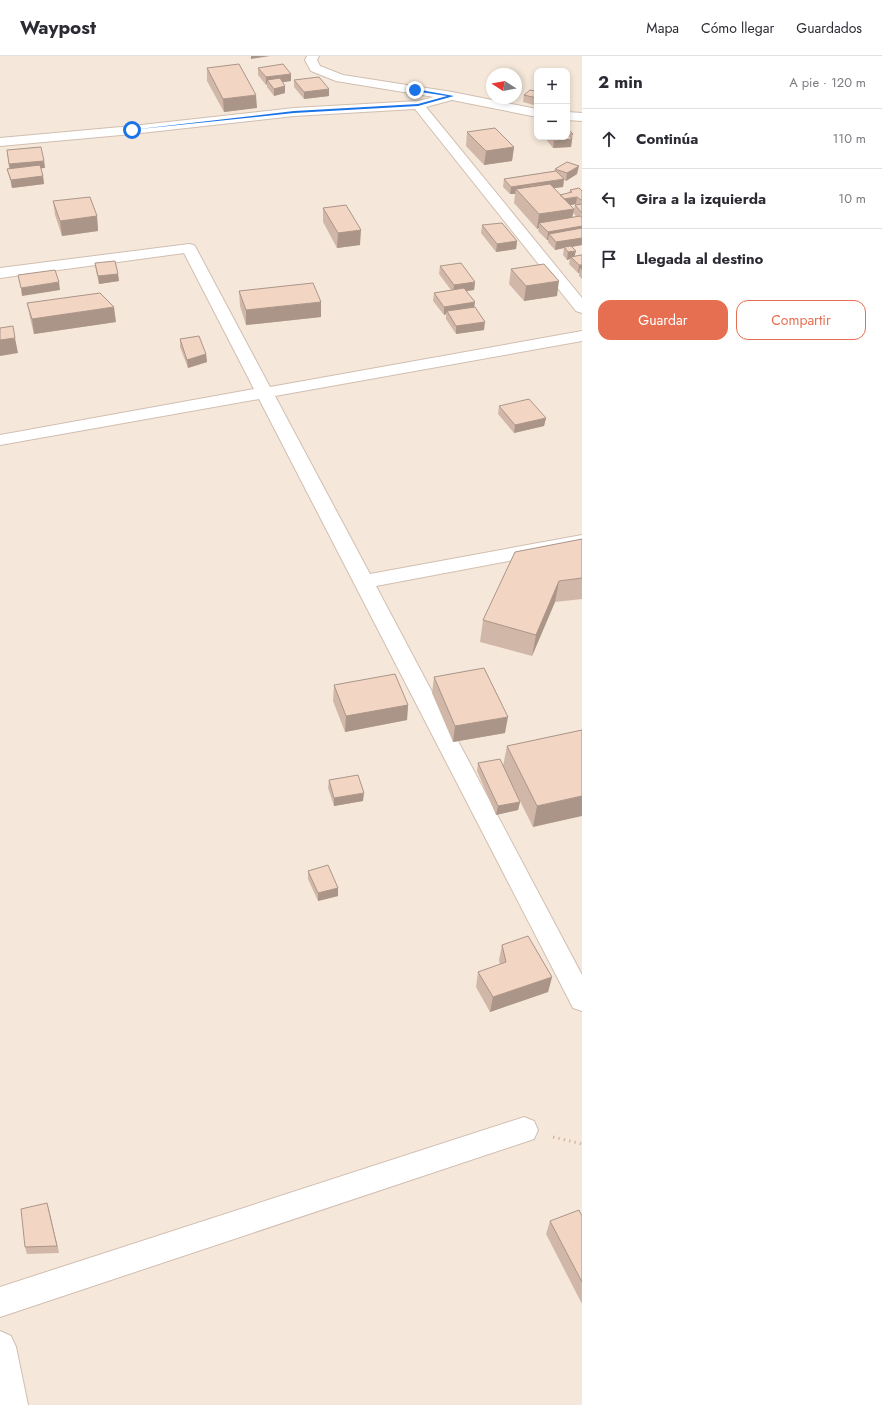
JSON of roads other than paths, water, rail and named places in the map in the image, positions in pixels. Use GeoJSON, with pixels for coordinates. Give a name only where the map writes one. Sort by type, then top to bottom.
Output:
{"type":"FeatureCollection","features":[{"type":"Feature","properties":{"kind":"street"},"geometry":{"type":"LineString","coordinates":[[313,56],[311,60],[315,68],[340,78],[452,96],[534,112]]}},
{"type":"Feature","properties":{"kind":"street"},"geometry":{"type":"LineString","coordinates":[[0,142],[132,130],[294,112],[418,105],[452,96]]}},
{"type":"Feature","properties":{"kind":"street"},"geometry":{"type":"LineString","coordinates":[[418,105],[582,308]]}},
{"type":"Feature","properties":{"kind":"street"},"geometry":{"type":"LineString","coordinates":[[570,116],[582,117]]}},
{"type":"Feature","properties":{"kind":"street"},"geometry":{"type":"LineString","coordinates":[[0,273],[190,248],[582,1000]]}},
{"type":"Feature","properties":{"kind":"street"},"geometry":{"type":"LineString","coordinates":[[0,440],[582,336]]}},
{"type":"Feature","properties":{"kind":"street"},"geometry":{"type":"LineString","coordinates":[[364,582],[582,541]]}},
{"type":"Feature","properties":{"kind":"street"},"geometry":{"type":"LineString","coordinates":[[0,1302],[524,1130]]}},
{"type":"Feature","properties":{"kind":"street"},"geometry":{"type":"LineString","coordinates":[[0,1347],[12,1405]]}}]}
